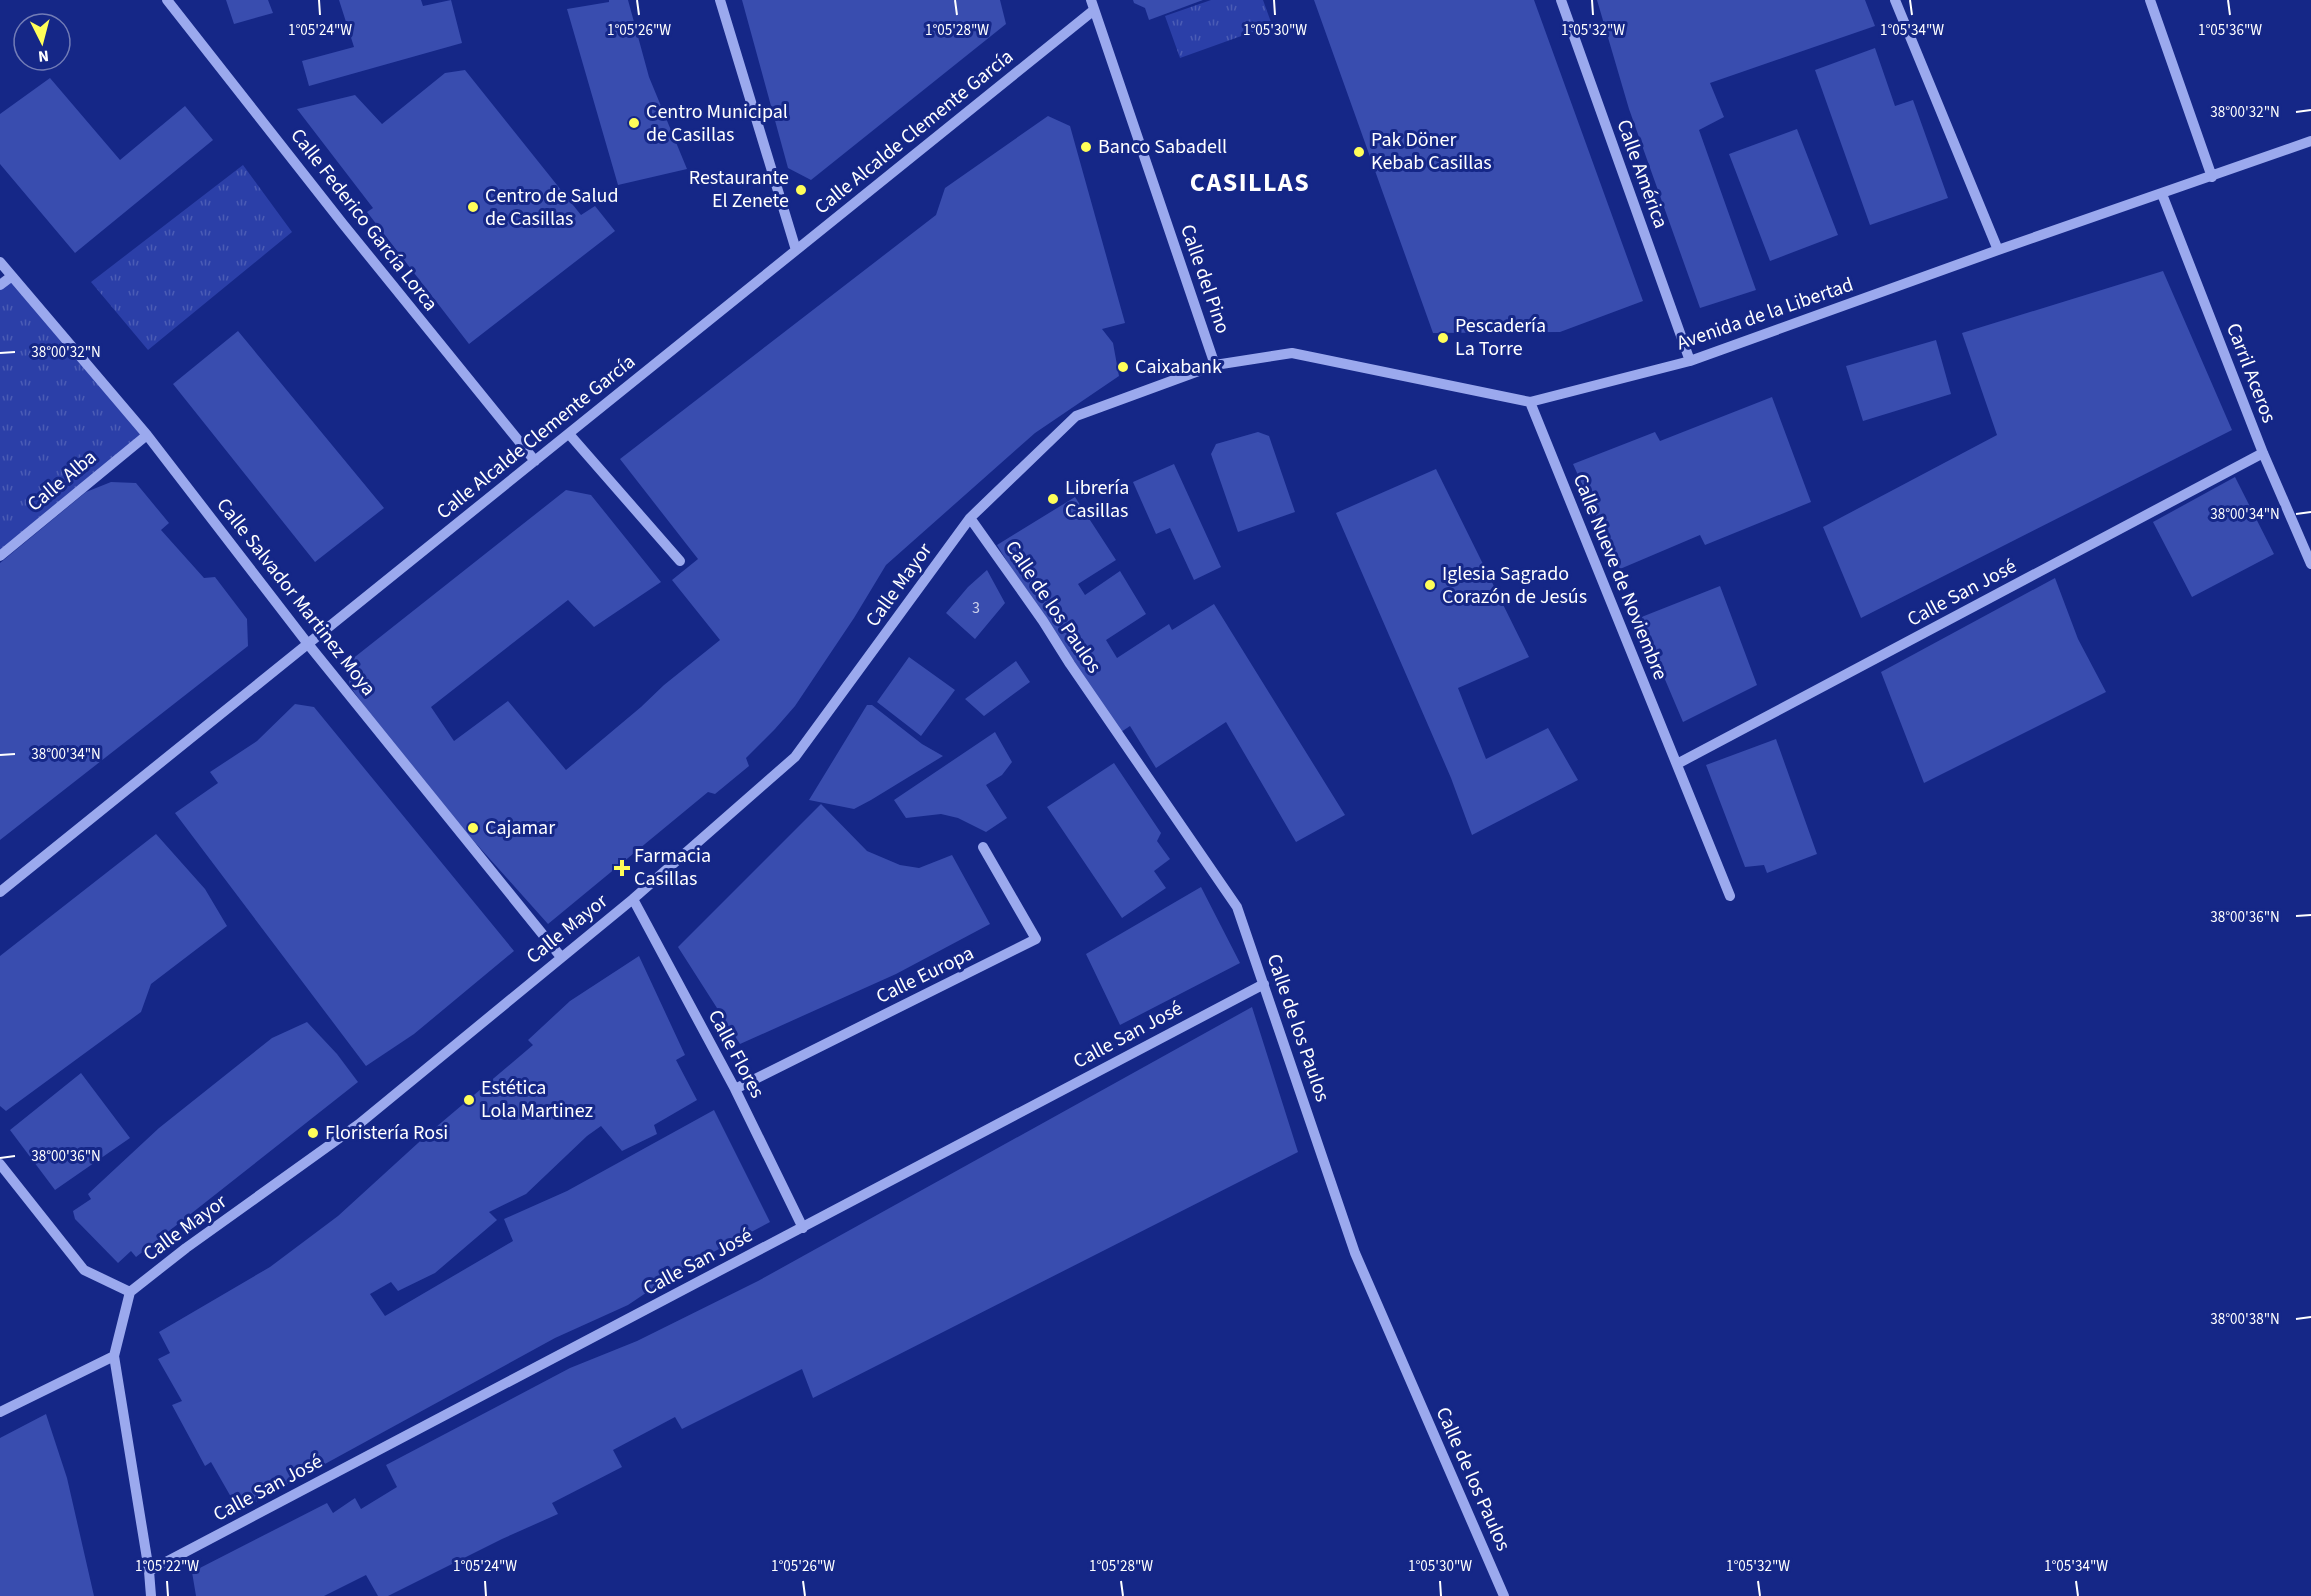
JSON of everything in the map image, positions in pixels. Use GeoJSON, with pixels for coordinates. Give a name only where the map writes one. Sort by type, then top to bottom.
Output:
{"type":"FeatureCollection","features":[{"type":"Feature","properties":{"kind":"street","name":"Calle Federico García Lorca"},"geometry":{"type":"LineString","coordinates":[[167,0],[343,224],[534,461]]}},
{"type":"Feature","properties":{"kind":"street"},"geometry":{"type":"LineString","coordinates":[[720,0],[796,250]]}},
{"type":"Feature","properties":{"kind":"street","name":"Calle América"},"geometry":{"type":"LineString","coordinates":[[1561,0],[1690,361]]}},
{"type":"Feature","properties":{"kind":"street"},"geometry":{"type":"LineString","coordinates":[[1895,0],[1998,250]]}},
{"type":"Feature","properties":{"kind":"street"},"geometry":{"type":"LineString","coordinates":[[2150,0],[2212,177]]}},
{"type":"Feature","properties":{"kind":"street","name":"Calle Alcalde Clemente García"},"geometry":{"type":"LineString","coordinates":[[0,892],[796,250],[1093,5]]}},
{"type":"Feature","properties":{"kind":"street","name":"Calle del Pino"},"geometry":{"type":"LineString","coordinates":[[1093,5],[1215,365]]}},
{"type":"Feature","properties":{"kind":"street","name":"Avenida de la Libertad"},"geometry":{"type":"LineString","coordinates":[[1215,365],[1292,353],[1530,402],[1690,361],[2311,141]]}},
{"type":"Feature","properties":{"kind":"street","name":"Carril Aceros"},"geometry":{"type":"LineString","coordinates":[[2162,194],[2263,453],[2311,564]]}},
{"type":"Feature","properties":{"kind":"street","name":"Calle Salvador Martinez Moya"},"geometry":{"type":"LineString","coordinates":[[0,262],[147,435],[309,644],[561,957]]}},
{"type":"Feature","properties":{"kind":"street"},"geometry":{"type":"LineString","coordinates":[[0,285],[12,276]]}},
{"type":"Feature","properties":{"kind":"street","name":"Calle Mayor"},"geometry":{"type":"LineString","coordinates":[[130,1292],[186,1248],[359,1124],[633,898],[795,757],[970,518],[1076,416],[1215,365]]}},
{"type":"Feature","properties":{"kind":"street","name":"Calle Nueve de Noviembre"},"geometry":{"type":"LineString","coordinates":[[1530,402],[1730,896]]}},
{"type":"Feature","properties":{"kind":"street"},"geometry":{"type":"LineString","coordinates":[[569,434],[680,561]]}},
{"type":"Feature","properties":{"kind":"street","name":"Calle Alba"},"geometry":{"type":"LineString","coordinates":[[0,556],[147,435]]}},
{"type":"Feature","properties":{"kind":"street","name":"Calle San José"},"geometry":{"type":"LineString","coordinates":[[1677,764],[2263,453]]}},
{"type":"Feature","properties":{"kind":"street","name":"Calle de los Paulos"},"geometry":{"type":"LineString","coordinates":[[970,518],[1044,621],[1070,664],[1237,907],[1355,1253],[1504,1596]]}},
{"type":"Feature","properties":{"kind":"street","name":"Calle Europa"},"geometry":{"type":"LineString","coordinates":[[735,1089],[1036,939],[983,847]]}},
{"type":"Feature","properties":{"kind":"street","name":"Calle Flores"},"geometry":{"type":"LineString","coordinates":[[633,898],[735,1089],[803,1227]]}},
{"type":"Feature","properties":{"kind":"street","name":"Calle San José"},"geometry":{"type":"LineString","coordinates":[[149,1571],[1264,984]]}},
{"type":"Feature","properties":{"kind":"street"},"geometry":{"type":"LineString","coordinates":[[0,1164],[84,1270],[130,1292],[114,1356],[152,1596]]}},
{"type":"Feature","properties":{"kind":"street"},"geometry":{"type":"LineString","coordinates":[[0,1412],[114,1356]]}},
{"type":"Feature","properties":{"kind":"green space"},"geometry":{"type":"Polygon","coordinates":[[[1211,0],[1263,0],[1272,25],[1180,58],[1165,16],[1211,0]]]}},
{"type":"Feature","properties":{"kind":"green space"},"geometry":{"type":"Polygon","coordinates":[[[243,165],[292,232],[148,350],[91,282],[243,165]]]}},
{"type":"Feature","properties":{"kind":"green space"},"geometry":{"type":"Polygon","coordinates":[[[11,279],[144,433],[0,555],[0,288],[11,279]]]}},
{"type":"Feature","properties":{"kind":"building"},"geometry":{"type":"Polygon","coordinates":[[[226,0],[268,0],[273,13],[234,24],[226,0]]]}},
{"type":"Feature","properties":{"kind":"building"},"geometry":{"type":"Polygon","coordinates":[[[339,0],[421,0],[423,6],[451,0],[462,43],[309,86],[302,61],[354,47],[339,0]]]}},
{"type":"Feature","properties":{"kind":"building","name":"Centro Municipal de Casillas"},"geometry":{"type":"Polygon","coordinates":[[[609,0],[628,0],[649,77],[687,169],[618,185],[567,9],[609,2],[609,0]]]}},
{"type":"Feature","properties":{"kind":"building"},"geometry":{"type":"Polygon","coordinates":[[[742,0],[1000,0],[1006,24],[811,180],[788,168],[742,0]]]}},
{"type":"Feature","properties":{"kind":"building"},"geometry":{"type":"Polygon","coordinates":[[[1133,0],[1203,0],[1149,20],[1145,8],[1134,3],[1133,0]]]}},
{"type":"Feature","properties":{"kind":"building"},"geometry":{"type":"Polygon","coordinates":[[[1314,0],[1534,0],[1643,301],[1560,332],[1433,333],[1314,0]]]}},
{"type":"Feature","properties":{"kind":"building"},"geometry":{"type":"Polygon","coordinates":[[[1597,0],[1865,0],[1875,26],[1710,83],[1724,117],[1699,130],[1756,290],[1700,308],[1629,109],[1597,0]]]}},
{"type":"Feature","properties":{"kind":"building"},"geometry":{"type":"Polygon","coordinates":[[[1875,48],[1895,106],[1913,100],[1948,198],[1870,225],[1815,70],[1875,48]]]}},
{"type":"Feature","properties":{"kind":"building","name":"Centro de Salud de Casillas"},"geometry":{"type":"Polygon","coordinates":[[[465,70],[581,215],[595,206],[615,231],[469,344],[367,212],[373,208],[297,109],[355,95],[382,124],[445,73],[465,70]]]}},
{"type":"Feature","properties":{"kind":"building"},"geometry":{"type":"Polygon","coordinates":[[[50,78],[120,160],[185,106],[213,140],[75,253],[0,164],[0,114],[50,78]]]}},
{"type":"Feature","properties":{"kind":"building"},"geometry":{"type":"Polygon","coordinates":[[[1048,116],[1070,126],[1125,323],[1102,329],[1113,343],[1119,376],[1035,433],[886,565],[854,618],[795,706],[746,758],[749,766],[715,794],[708,792],[548,924],[412,772],[349,685],[351,660],[566,490],[591,495],[661,582],[594,627],[568,600],[431,707],[454,741],[508,701],[566,770],[720,640],[672,580],[698,559],[620,459],[936,215],[945,188],[1048,116]]]}},
{"type":"Feature","properties":{"kind":"building"},"geometry":{"type":"Polygon","coordinates":[[[1797,129],[1838,235],[1770,261],[1729,154],[1797,129]]]}},
{"type":"Feature","properties":{"kind":"building"},"geometry":{"type":"Polygon","coordinates":[[[2163,271],[2232,430],[1861,618],[1823,527],[1997,435],[1962,333],[2163,271]]]}},
{"type":"Feature","properties":{"kind":"building"},"geometry":{"type":"Polygon","coordinates":[[[238,331],[384,508],[315,562],[173,384],[238,331]]]}},
{"type":"Feature","properties":{"kind":"building"},"geometry":{"type":"Polygon","coordinates":[[[1936,340],[1951,394],[1863,421],[1846,366],[1936,340]]]}},
{"type":"Feature","properties":{"kind":"building"},"geometry":{"type":"Polygon","coordinates":[[[1772,397],[1811,502],[1705,545],[1700,535],[1620,569],[1573,464],[1655,432],[1660,441],[1772,397]]]}},
{"type":"Feature","properties":{"kind":"building"},"geometry":{"type":"Polygon","coordinates":[[[1258,432],[1269,436],[1295,512],[1238,532],[1211,454],[1216,444],[1258,432]]]}},
{"type":"Feature","properties":{"kind":"building"},"geometry":{"type":"Polygon","coordinates":[[[1174,464],[1221,567],[1194,580],[1170,528],[1156,534],[1133,482],[1174,464]]]}},
{"type":"Feature","properties":{"kind":"building","name":"Iglesia Sagrado Corazón de Jesús"},"geometry":{"type":"Polygon","coordinates":[[[1436,469],[1529,657],[1458,688],[1486,759],[1548,728],[1578,780],[1472,835],[1451,778],[1336,513],[1436,469]]]}},
{"type":"Feature","properties":{"kind":"building"},"geometry":{"type":"Polygon","coordinates":[[[2235,477],[2274,554],[2192,597],[2153,522],[2235,477]]]}},
{"type":"Feature","properties":{"kind":"building"},"geometry":{"type":"Polygon","coordinates":[[[111,482],[136,483],[169,523],[161,530],[204,578],[215,577],[247,619],[248,646],[0,840],[0,563],[86,492],[111,482]]]}},
{"type":"Feature","properties":{"kind":"building"},"geometry":{"type":"Polygon","coordinates":[[[1075,497],[1116,560],[1078,584],[1085,595],[1120,571],[1146,614],[1106,640],[1117,658],[1169,624],[1172,630],[1214,604],[1345,815],[1296,842],[1226,722],[1156,768],[1130,726],[1121,732],[1070,664],[997,545],[1075,497]]]}},
{"type":"Feature","properties":{"kind":"building"},"geometry":{"type":"Polygon","coordinates":[[[987,570],[1005,603],[975,639],[946,613],[968,587],[987,570]]]}},
{"type":"Feature","properties":{"kind":"building"},"geometry":{"type":"Polygon","coordinates":[[[2055,578],[2078,639],[2106,692],[1924,783],[1881,672],[2055,578]]]}},
{"type":"Feature","properties":{"kind":"building"},"geometry":{"type":"Polygon","coordinates":[[[1720,586],[1757,685],[1683,722],[1639,618],[1720,586]]]}},
{"type":"Feature","properties":{"kind":"building"},"geometry":{"type":"Polygon","coordinates":[[[909,657],[955,690],[921,736],[877,702],[909,657]]]}},
{"type":"Feature","properties":{"kind":"building"},"geometry":{"type":"Polygon","coordinates":[[[1016,661],[1030,682],[984,716],[965,699],[1016,661]]]}},
{"type":"Feature","properties":{"kind":"building"},"geometry":{"type":"Polygon","coordinates":[[[295,704],[314,707],[514,951],[414,1034],[366,1066],[175,813],[218,783],[210,772],[257,741],[295,704]]]}},
{"type":"Feature","properties":{"kind":"building"},"geometry":{"type":"Polygon","coordinates":[[[867,705],[872,705],[922,744],[943,756],[854,809],[809,800],[867,705]]]}},
{"type":"Feature","properties":{"kind":"building"},"geometry":{"type":"Polygon","coordinates":[[[995,732],[1012,762],[1002,775],[986,785],[1007,818],[986,832],[958,818],[941,814],[906,818],[894,800],[995,732]]]}},
{"type":"Feature","properties":{"kind":"building"},"geometry":{"type":"Polygon","coordinates":[[[1776,739],[1817,854],[1767,873],[1764,865],[1745,867],[1706,765],[1776,739]]]}},
{"type":"Feature","properties":{"kind":"building"},"geometry":{"type":"Polygon","coordinates":[[[1114,763],[1161,833],[1157,841],[1170,859],[1154,871],[1166,888],[1122,918],[1047,807],[1114,763]]]}},
{"type":"Feature","properties":{"kind":"building"},"geometry":{"type":"Polygon","coordinates":[[[821,804],[867,851],[900,865],[919,868],[952,855],[990,924],[896,974],[740,1044],[678,947],[821,804]]]}},
{"type":"Feature","properties":{"kind":"building"},"geometry":{"type":"Polygon","coordinates":[[[156,834],[205,889],[227,926],[151,984],[141,1012],[6,1111],[0,1106],[0,956],[156,834]]]}},
{"type":"Feature","properties":{"kind":"building"},"geometry":{"type":"Polygon","coordinates":[[[1201,887],[1240,963],[1120,1025],[1086,954],[1201,887]]]}},
{"type":"Feature","properties":{"kind":"building"},"geometry":{"type":"Polygon","coordinates":[[[639,956],[685,1055],[676,1060],[697,1100],[654,1125],[657,1134],[622,1151],[601,1126],[587,1136],[526,1194],[489,1212],[497,1220],[435,1273],[398,1291],[391,1282],[370,1294],[385,1316],[513,1241],[504,1219],[567,1191],[714,1110],[770,1222],[683,1268],[628,1305],[555,1338],[239,1511],[211,1462],[205,1466],[172,1405],[182,1401],[158,1359],[170,1353],[159,1332],[270,1267],[338,1216],[429,1133],[533,1045],[528,1040],[570,1001],[639,956]]]}},
{"type":"Feature","properties":{"kind":"building"},"geometry":{"type":"Polygon","coordinates":[[[1252,1007],[1298,1152],[813,1398],[802,1369],[682,1429],[675,1417],[613,1450],[622,1467],[552,1503],[558,1514],[502,1539],[388,1596],[378,1596],[366,1575],[324,1596],[196,1596],[192,1572],[327,1503],[333,1513],[355,1498],[361,1509],[397,1487],[386,1465],[570,1368],[637,1341],[758,1281],[1252,1007]]]}},
{"type":"Feature","properties":{"kind":"building"},"geometry":{"type":"Polygon","coordinates":[[[307,1022],[337,1054],[358,1082],[136,1257],[131,1251],[118,1263],[75,1219],[73,1211],[91,1199],[88,1194],[159,1128],[272,1038],[307,1022]]]}},
{"type":"Feature","properties":{"kind":"building"},"geometry":{"type":"Polygon","coordinates":[[[81,1073],[130,1138],[55,1190],[10,1130],[81,1073]]]}},
{"type":"Feature","properties":{"kind":"building"},"geometry":{"type":"Polygon","coordinates":[[[46,1414],[67,1478],[94,1596],[0,1596],[0,1438],[46,1414]]]}},
{"type":"Feature","properties":{"kind":"place","name":"Centro Municipal de Casillas"},"geometry":{"type":"Point","coordinates":[634,123]}},
{"type":"Feature","properties":{"kind":"place","name":"Banco Sabadell"},"geometry":{"type":"Point","coordinates":[1086,147]}},
{"type":"Feature","properties":{"kind":"place","name":"Pak Döner Kebab Casillas"},"geometry":{"type":"Point","coordinates":[1359,152]}},
{"type":"Feature","properties":{"kind":"place","name":"Restaurante El Zenete"},"geometry":{"type":"Point","coordinates":[801,190]}},
{"type":"Feature","properties":{"kind":"place","name":"Centro de Salud de Casillas"},"geometry":{"type":"Point","coordinates":[473,207]}},
{"type":"Feature","properties":{"kind":"place","name":"Pescadería La Torre"},"geometry":{"type":"Point","coordinates":[1443,338]}},
{"type":"Feature","properties":{"kind":"place","name":"Caixabank"},"geometry":{"type":"Point","coordinates":[1123,367]}},
{"type":"Feature","properties":{"kind":"place","name":"Librería Casillas"},"geometry":{"type":"Point","coordinates":[1053,499]}},
{"type":"Feature","properties":{"kind":"place","name":"Iglesia Sagrado Corazón de Jesús"},"geometry":{"type":"Point","coordinates":[1430,585]}},
{"type":"Feature","properties":{"kind":"place","name":"Cajamar"},"geometry":{"type":"Point","coordinates":[473,828]}},
{"type":"Feature","properties":{"kind":"place","name":"Farmacia Casillas"},"geometry":{"type":"Point","coordinates":[622,868]}},
{"type":"Feature","properties":{"kind":"place","name":"Estética Lola Martinez"},"geometry":{"type":"Point","coordinates":[469,1100]}},
{"type":"Feature","properties":{"kind":"place","name":"Floristería Rosi"},"geometry":{"type":"Point","coordinates":[313,1133]}},
{"type":"Feature","properties":{"kind":"district","name":"CASILLAS"},"geometry":{"type":"Point","coordinates":[1250,182]}}]}
